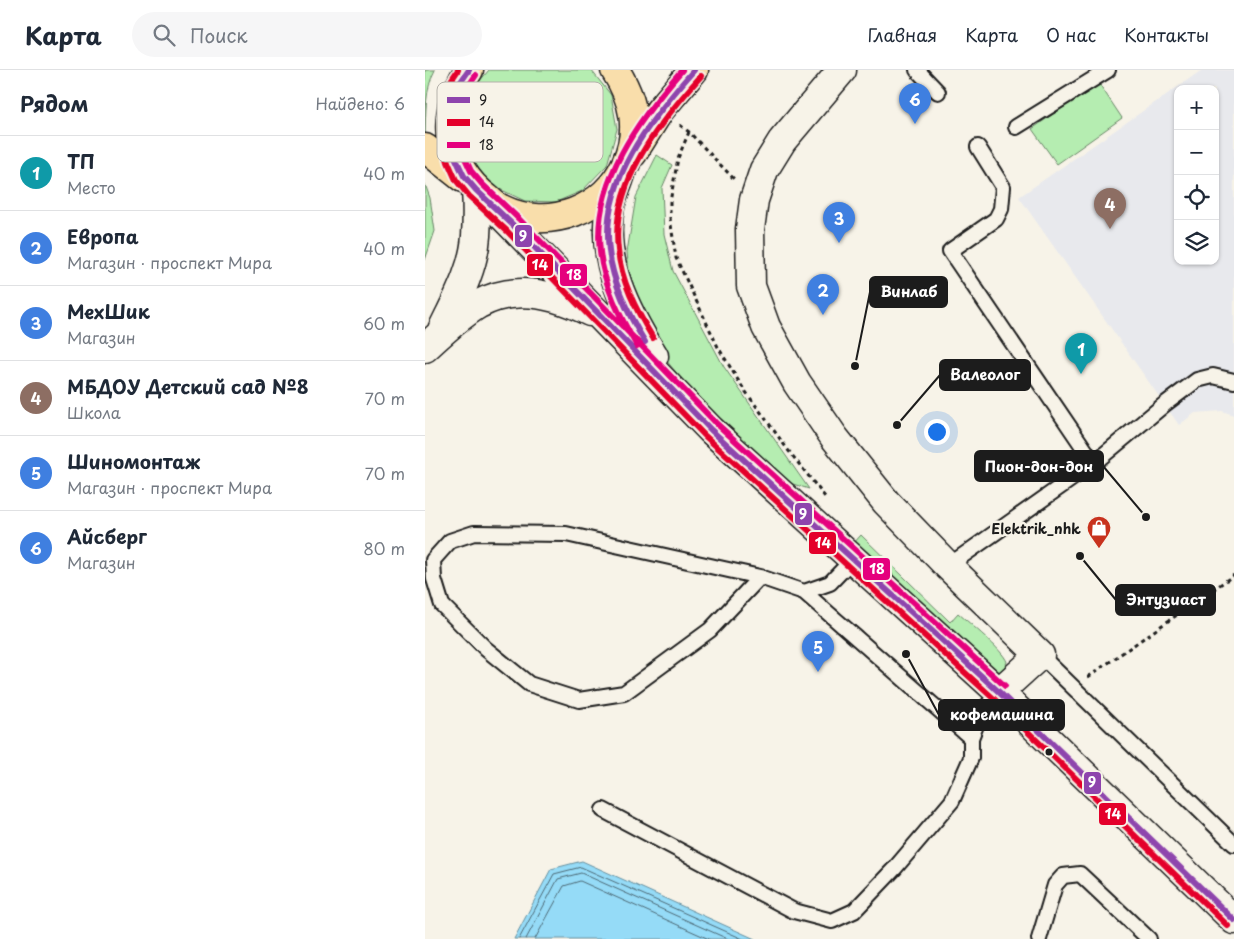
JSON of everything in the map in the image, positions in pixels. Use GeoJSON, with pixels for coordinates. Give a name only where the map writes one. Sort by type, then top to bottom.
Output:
{"type":"FeatureCollection","features":[{"type":"Feature","properties":{"kind":"main road"},"geometry":{"type":"LineString","coordinates":[[461,82],[469,70]]}},
{"type":"Feature","properties":{"kind":"main road"},"geometry":{"type":"LineString","coordinates":[[615,70],[625,86],[632,106],[635,130],[631,152],[610,207],[608,236],[611,266],[621,295],[638,330],[658,362],[711,430]]}},
{"type":"Feature","properties":{"kind":"main road"},"geometry":{"type":"LineString","coordinates":[[457,162],[464,176],[476,190],[501,209],[521,216],[541,219],[575,212],[592,204],[608,191],[621,174],[649,126],[694,70]]}},
{"type":"Feature","properties":{"kind":"main road"},"geometry":{"type":"LineString","coordinates":[[842,70],[782,141],[764,170],[754,200],[750,230],[751,286],[766,327],[797,383],[834,437],[886,502],[948,566],[1040,655],[999,692]]}},
{"type":"Feature","properties":{"kind":"main road"},"geometry":{"type":"LineString","coordinates":[[425,148],[437,157]]}},
{"type":"Feature","properties":{"kind":"main road"},"geometry":{"type":"LineString","coordinates":[[444,162],[513,225],[711,430],[999,692],[1234,920]]}},
{"type":"Feature","properties":{"kind":"main road"},"geometry":{"type":"LineString","coordinates":[[433,341],[464,283],[471,262],[476,238],[476,190]]}},
{"type":"Feature","properties":{"kind":"main road"},"geometry":{"type":"LineString","coordinates":[[433,341],[479,304],[508,294],[539,293],[568,301],[604,320]]}},
{"type":"Feature","properties":{"kind":"lane"},"geometry":{"type":"LineString","coordinates":[[917,70],[937,92]]}},
{"type":"Feature","properties":{"kind":"lane"},"geometry":{"type":"LineString","coordinates":[[1015,127],[1108,70]]}},
{"type":"Feature","properties":{"kind":"lane"},"geometry":{"type":"LineString","coordinates":[[977,147],[1003,187],[1001,209],[996,219],[950,251],[1093,463]]}},
{"type":"Feature","properties":{"kind":"lane"},"geometry":{"type":"LineString","coordinates":[[948,566],[1093,463],[1197,380],[1213,376],[1234,381]]}},
{"type":"Feature","properties":{"kind":"lane"},"geometry":{"type":"LineString","coordinates":[[760,577],[710,630],[624,693],[579,700],[529,684],[486,649],[442,605],[434,579],[433,560],[449,541],[474,533],[566,534],[760,577],[804,592],[971,738]]}},
{"type":"Feature","properties":{"kind":"lane"},"geometry":{"type":"LineString","coordinates":[[804,592],[830,583],[853,559]]}},
{"type":"Feature","properties":{"kind":"lane"},"geometry":{"type":"LineString","coordinates":[[1040,655],[1234,844]]}},
{"type":"Feature","properties":{"kind":"lane"},"geometry":{"type":"LineString","coordinates":[[603,810],[794,911],[832,921],[854,911],[895,868],[953,801],[971,758],[971,738],[981,713],[999,692]]}},
{"type":"Feature","properties":{"kind":"lane"},"geometry":{"type":"LineString","coordinates":[[1039,939],[1055,885],[1063,876],[1080,874],[1149,939]]}},
{"type":"Feature","properties":{"kind":"path"},"geometry":{"type":"LineString","coordinates":[[689,132],[754,200]]}},
{"type":"Feature","properties":{"kind":"path"},"geometry":{"type":"LineString","coordinates":[[1073,688],[1234,575]]}},
{"type":"Feature","properties":{"kind":"shaded area"},"geometry":{"type":"Polygon","coordinates":[[[1202,70],[1234,70],[1234,415],[1222,411],[1195,413],[1179,425],[1019,197],[1174,89],[1174,265],[1219,265],[1219,85],[1180,85],[1202,70]]]}},
{"type":"Feature","properties":{"kind":"green space"},"geometry":{"type":"Polygon","coordinates":[[[425,70],[435,70],[429,85],[425,133],[425,70]]]}},
{"type":"Feature","properties":{"kind":"green space"},"geometry":{"type":"Polygon","coordinates":[[[489,70],[591,70],[601,82],[479,82],[489,70]]]}},
{"type":"Feature","properties":{"kind":"green space"},"geometry":{"type":"Polygon","coordinates":[[[1098,82],[1122,118],[1057,164],[1032,129],[1098,82]]]}},
{"type":"Feature","properties":{"kind":"green space"},"geometry":{"type":"Polygon","coordinates":[[[603,85],[611,95],[617,129],[607,165],[582,191],[556,202],[525,201],[489,184],[474,162],[603,162],[603,85]]]}},
{"type":"Feature","properties":{"kind":"green space"},"geometry":{"type":"Polygon","coordinates":[[[657,155],[672,165],[662,188],[664,234],[673,271],[724,367],[809,489],[780,480],[705,407],[660,353],[630,282],[627,252],[636,197],[657,155]]]}},
{"type":"Feature","properties":{"kind":"green space"},"geometry":{"type":"Polygon","coordinates":[[[425,184],[430,198],[435,231],[425,260],[425,184]]]}},
{"type":"Feature","properties":{"kind":"green space"},"geometry":{"type":"Polygon","coordinates":[[[861,535],[950,622],[958,613],[993,644],[1007,662],[1003,670],[997,673],[853,544],[861,535]]]}},
{"type":"Feature","properties":{"kind":"water"},"geometry":{"type":"Polygon","coordinates":[[[582,861],[755,939],[514,939],[551,869],[582,861]]]}},
{"type":"Feature","properties":{"kind":"transit line","name":"14"},"geometry":{"type":"LineString","coordinates":[[451,82],[458,70]]}},
{"type":"Feature","properties":{"kind":"transit line","name":"9"},"geometry":{"type":"LineString","coordinates":[[461,82],[469,70]]}},
{"type":"Feature","properties":{"kind":"transit line","name":"18"},"geometry":{"type":"LineString","coordinates":[[637,346],[614,301],[602,265],[599,226],[603,201],[611,177],[635,131],[650,109],[682,70]]}},
{"type":"Feature","properties":{"kind":"transit line","name":"9"},"geometry":{"type":"LineString","coordinates":[[645,342],[622,298],[611,263],[608,225],[612,200],[632,153],[646,130],[694,70]]}},
{"type":"Feature","properties":{"kind":"transit line","name":"18"},"geometry":{"type":"LineString","coordinates":[[471,82],[476,75]]}},
{"type":"Feature","properties":{"kind":"transit line","name":"14"},"geometry":{"type":"LineString","coordinates":[[653,338],[630,295],[622,273],[618,250],[618,225],[622,201],[630,178],[654,134],[701,76]]}},
{"type":"Feature","properties":{"kind":"transit line","name":"14"},"geometry":{"type":"LineString","coordinates":[[448,162],[456,180],[469,196],[507,231],[705,436],[993,698],[1228,926]]}},
{"type":"Feature","properties":{"kind":"transit line","name":"9"},"geometry":{"type":"LineString","coordinates":[[457,162],[464,176],[476,190],[513,225],[711,430],[999,692],[1234,920]]}},
{"type":"Feature","properties":{"kind":"transit line","name":"18"},"geometry":{"type":"LineString","coordinates":[[467,162],[471,171],[482,184],[519,219],[717,424],[1005,686]]}},
{"type":"Feature","properties":{"kind":"place","name":"Айсберг"},"geometry":{"type":"Point","coordinates":[915,124]}},
{"type":"Feature","properties":{"kind":"place","name":"МБДОУ Детский сад №8"},"geometry":{"type":"Point","coordinates":[1110,229]}},
{"type":"Feature","properties":{"kind":"place","name":"МехШик"},"geometry":{"type":"Point","coordinates":[839,243]}},
{"type":"Feature","properties":{"kind":"place","name":"Европа"},"geometry":{"type":"Point","coordinates":[823,315]}},
{"type":"Feature","properties":{"kind":"place","name":"Винлаб"},"geometry":{"type":"Point","coordinates":[855,366]}},
{"type":"Feature","properties":{"kind":"place","name":"ТП"},"geometry":{"type":"Point","coordinates":[1081,374]}},
{"type":"Feature","properties":{"kind":"place","name":"Валеолог"},"geometry":{"type":"Point","coordinates":[897,425]}},
{"type":"Feature","properties":{"kind":"place","name":"Пион-дон-дон"},"geometry":{"type":"Point","coordinates":[1146,517]}},
{"type":"Feature","properties":{"kind":"place","name":"Elektrik_nhk"},"geometry":{"type":"Point","coordinates":[1099,549]}},
{"type":"Feature","properties":{"kind":"place","name":"Энтузиаст"},"geometry":{"type":"Point","coordinates":[1080,556]}},
{"type":"Feature","properties":{"kind":"place","name":"кофемашина"},"geometry":{"type":"Point","coordinates":[906,654]}},
{"type":"Feature","properties":{"kind":"place","name":"Шиномонтаж"},"geometry":{"type":"Point","coordinates":[818,672]}}]}
